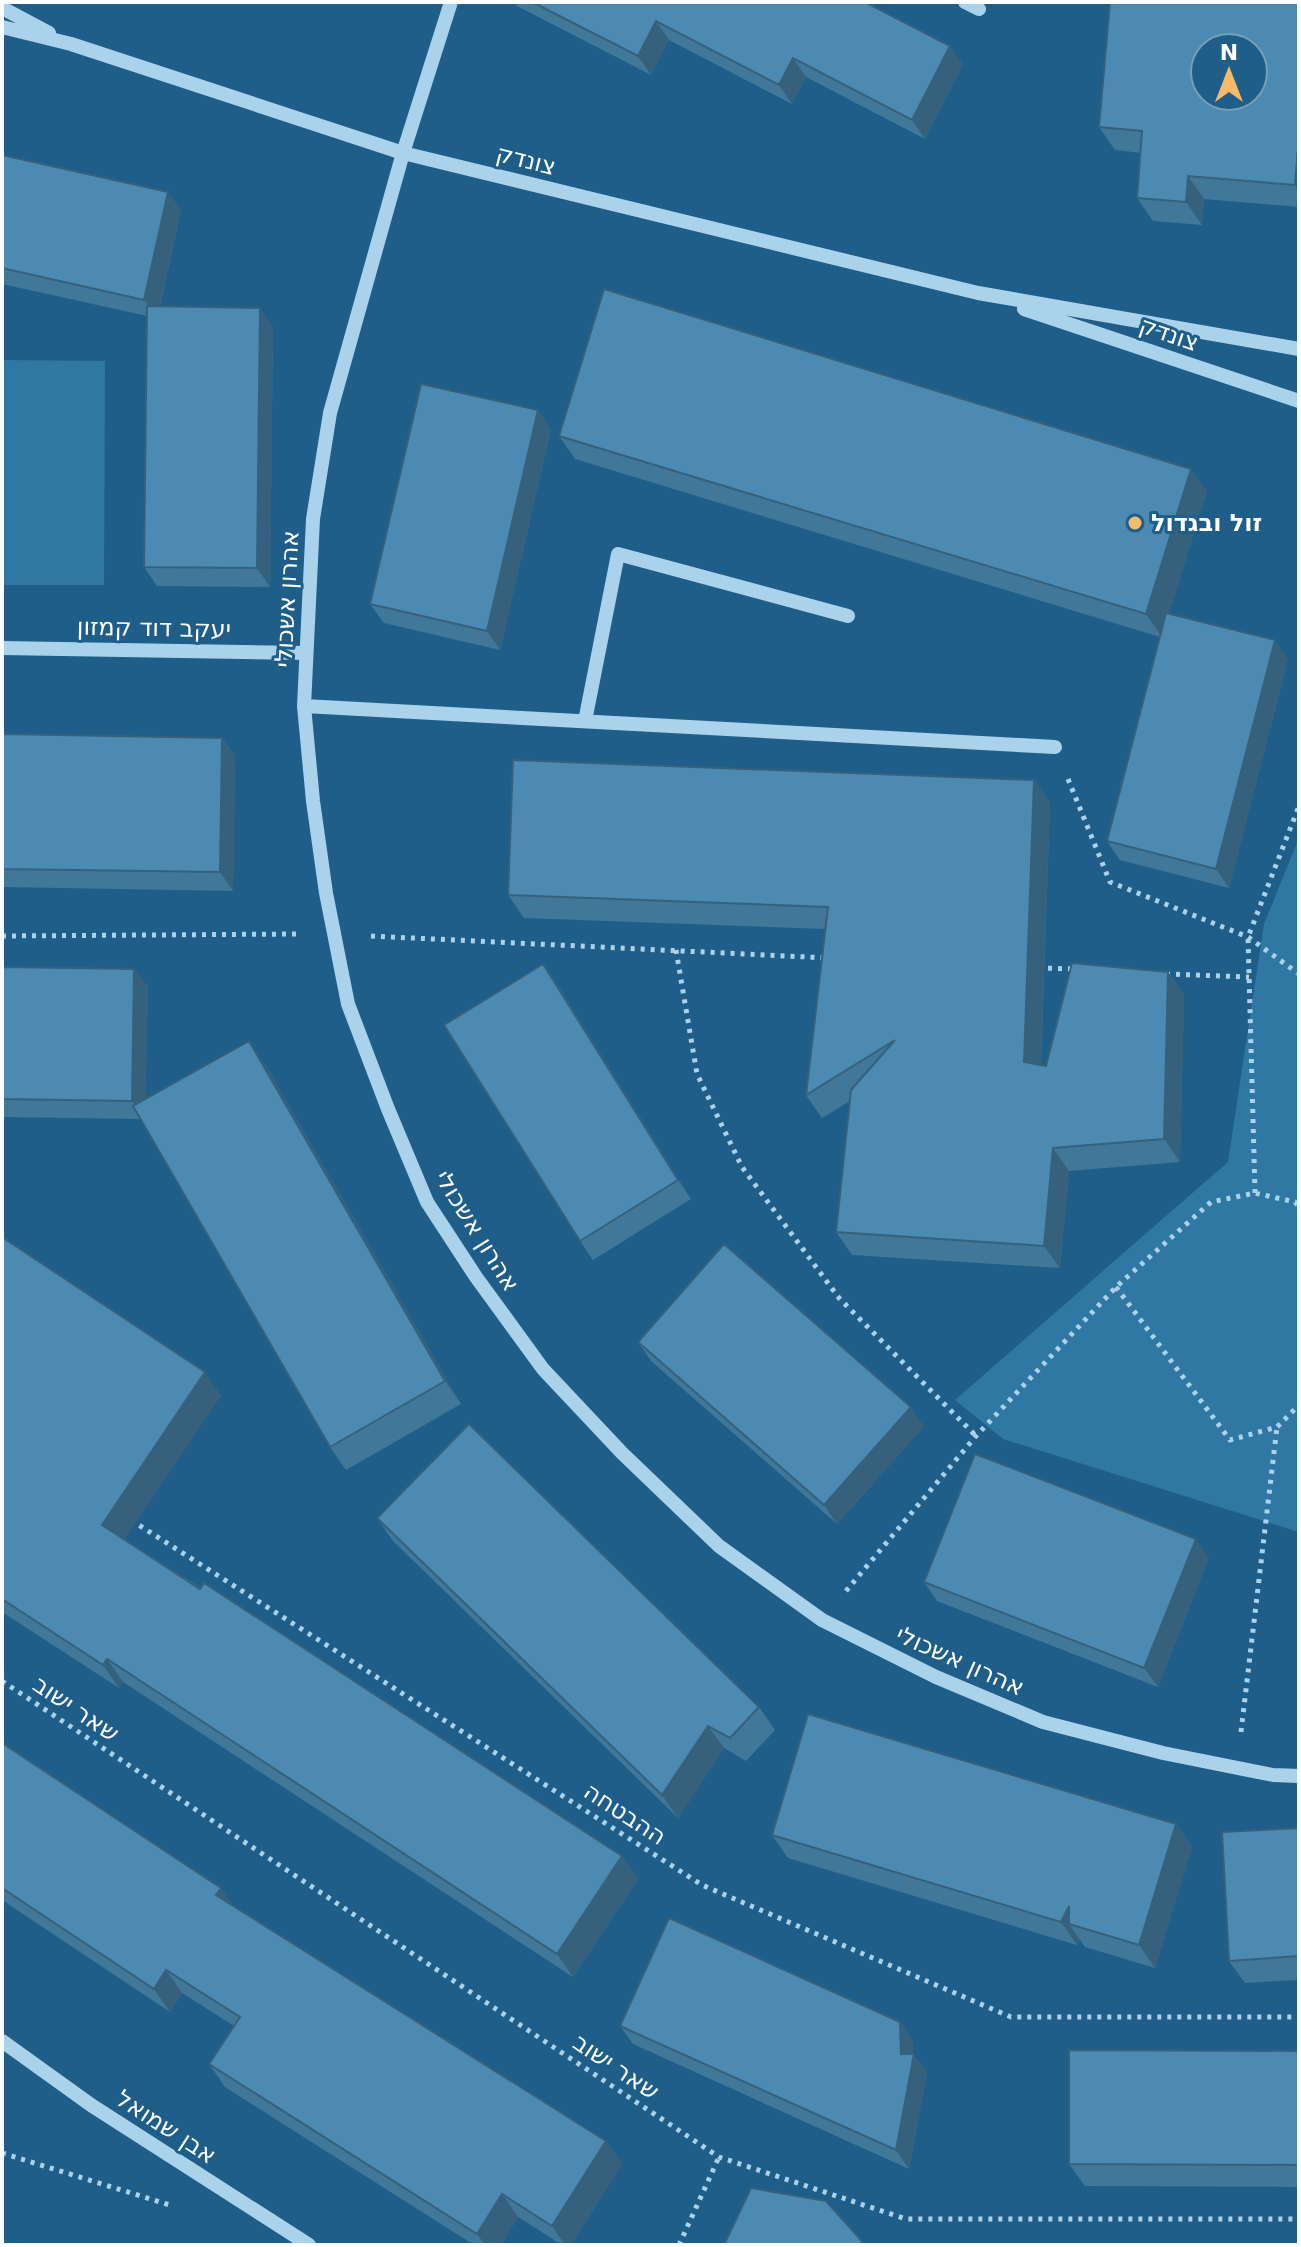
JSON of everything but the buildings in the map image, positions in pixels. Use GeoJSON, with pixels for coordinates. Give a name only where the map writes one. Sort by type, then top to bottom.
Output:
{"type":"FeatureCollection","features":[{"type":"Feature","properties":{"kind":"street","name":"אהרון אשכולי"},"geometry":{"type":"LineString","coordinates":[[451,2],[403,153],[330,413],[313,519],[304,706],[313,801],[348,1004],[427,1202],[484,1289],[543,1369],[622,1453],[719,1546],[822,1620],[936,1677],[1043,1722],[1163,1753],[1273,1775],[1299,1776]]}},
{"type":"Feature","properties":{"kind":"street"},"geometry":{"type":"LineString","coordinates":[[965,2],[979,9]]}},
{"type":"Feature","properties":{"kind":"street","name":"צונדק"},"geometry":{"type":"LineString","coordinates":[[2,8],[71,44]]}},
{"type":"Feature","properties":{"kind":"street","name":"צונדק"},"geometry":{"type":"LineString","coordinates":[[2,27],[71,44],[403,153],[978,293],[1299,349]]}},
{"type":"Feature","properties":{"kind":"street","name":"צונדק"},"geometry":{"type":"LineString","coordinates":[[978,293],[1299,401]]}},
{"type":"Feature","properties":{"kind":"street"},"geometry":{"type":"LineString","coordinates":[[585,721],[618,554],[848,616]]}},
{"type":"Feature","properties":{"kind":"street","name":"יעקב דוד קמזון"},"geometry":{"type":"LineString","coordinates":[[2,648],[306,653]]}},
{"type":"Feature","properties":{"kind":"street"},"geometry":{"type":"LineString","coordinates":[[304,706],[1055,747]]}},
{"type":"Feature","properties":{"kind":"street","name":"אבן שמואל"},"geometry":{"type":"LineString","coordinates":[[2,2041],[91,2105],[309,2245]]}},
{"type":"Feature","properties":{"kind":"path"},"geometry":{"type":"LineString","coordinates":[[1055,747],[1110,882],[1248,937],[1299,974]]}},
{"type":"Feature","properties":{"kind":"path"},"geometry":{"type":"LineString","coordinates":[[1255,1193],[1248,937],[1299,806]]}},
{"type":"Feature","properties":{"kind":"path"},"geometry":{"type":"LineString","coordinates":[[2,936],[334,934],[835,958]]}},
{"type":"Feature","properties":{"kind":"path"},"geometry":{"type":"LineString","coordinates":[[676,950],[697,1074],[742,1167],[839,1298],[976,1436]]}},
{"type":"Feature","properties":{"kind":"path"},"geometry":{"type":"LineString","coordinates":[[1026,967],[1090,970]]}},
{"type":"Feature","properties":{"kind":"path"},"geometry":{"type":"LineString","coordinates":[[1154,973],[1249,977]]}},
{"type":"Feature","properties":{"kind":"path"},"geometry":{"type":"LineString","coordinates":[[822,1620],[976,1436],[1116,1287],[1211,1202],[1255,1193],[1295,1202],[1299,1207]]}},
{"type":"Feature","properties":{"kind":"path"},"geometry":{"type":"LineString","coordinates":[[1116,1287],[1230,1440],[1277,1427],[1299,1405]]}},
{"type":"Feature","properties":{"kind":"path"},"geometry":{"type":"LineString","coordinates":[[1237,1768],[1277,1427]]}},
{"type":"Feature","properties":{"kind":"path","name":"ההבטחה"},"geometry":{"type":"LineString","coordinates":[[123,1515],[702,1885],[1011,2017],[1299,2017]]}},
{"type":"Feature","properties":{"kind":"path","name":"שאר ישוב"},"geometry":{"type":"LineString","coordinates":[[2,1681],[719,2157],[906,2219],[1299,2219]]}},
{"type":"Feature","properties":{"kind":"path"},"geometry":{"type":"LineString","coordinates":[[2,2153],[181,2208]]}},
{"type":"Feature","properties":{"kind":"path"},"geometry":{"type":"LineString","coordinates":[[679,2245],[719,2157]]}},
{"type":"Feature","properties":{"kind":"shaded area"},"geometry":{"type":"Polygon","coordinates":[[[2,360],[105,361],[104,585],[2,585],[2,360]]]}},
{"type":"Feature","properties":{"kind":"shaded area"},"geometry":{"type":"Polygon","coordinates":[[[1299,838],[1299,1532],[1003,1439],[955,1400],[1228,1162],[1264,924],[1299,838]]]}},
{"type":"Feature","properties":{"kind":"place","name":"זול ובגדול"},"geometry":{"type":"Point","coordinates":[1135,523]}}]}
